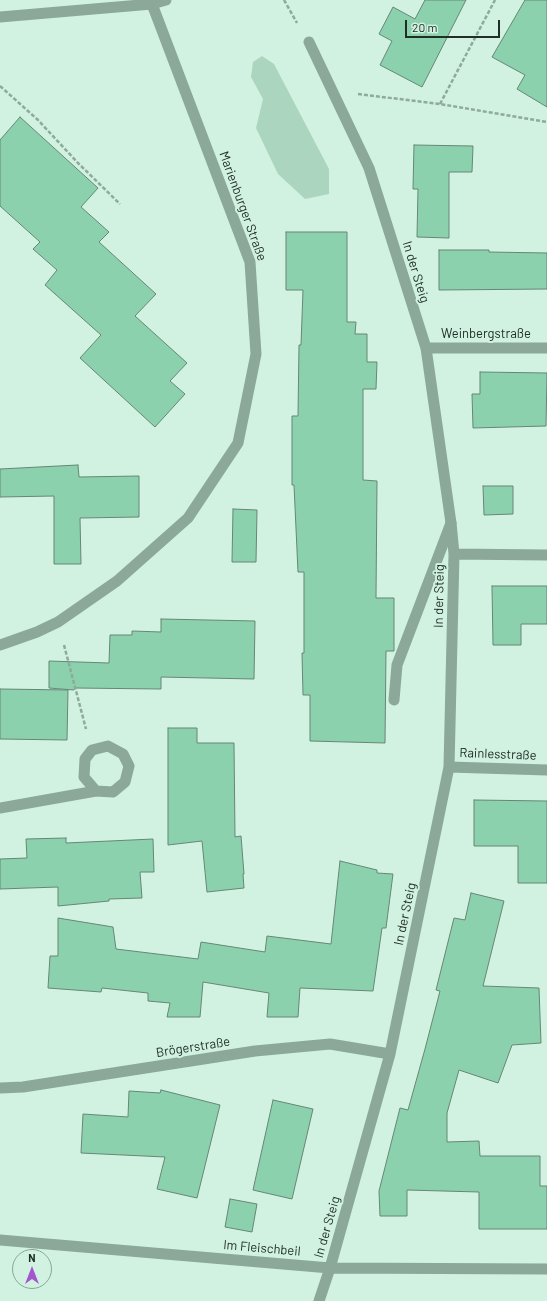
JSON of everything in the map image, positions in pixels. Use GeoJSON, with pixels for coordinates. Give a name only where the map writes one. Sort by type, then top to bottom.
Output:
{"type":"FeatureCollection","features":[{"type":"Feature","properties":{"kind":"street"},"geometry":{"type":"LineString","coordinates":[[0,17],[152,4],[166,0]]}},
{"type":"Feature","properties":{"kind":"street","name":"Marienburger Straße"},"geometry":{"type":"LineString","coordinates":[[0,645],[37,632],[58,622],[117,581],[188,518],[238,443],[256,354],[250,262],[152,4]]}},
{"type":"Feature","properties":{"kind":"street","name":"In der Steig"},"geometry":{"type":"LineString","coordinates":[[309,42],[369,168],[426,348],[451,523],[454,554],[449,767],[390,1054],[330,1268],[319,1301]]}},
{"type":"Feature","properties":{"kind":"street","name":"Weinbergstraße"},"geometry":{"type":"LineString","coordinates":[[426,348],[547,348]]}},
{"type":"Feature","properties":{"kind":"street","name":"In der Steig"},"geometry":{"type":"LineString","coordinates":[[394,700],[397,665],[451,523]]}},
{"type":"Feature","properties":{"kind":"street"},"geometry":{"type":"LineString","coordinates":[[454,554],[547,555]]}},
{"type":"Feature","properties":{"kind":"street"},"geometry":{"type":"LineString","coordinates":[[0,808],[96,790],[113,792],[125,782],[129,766],[123,754],[108,746],[92,750],[84,759],[84,777],[96,790]]}},
{"type":"Feature","properties":{"kind":"street","name":"Rainlesstraße"},"geometry":{"type":"LineString","coordinates":[[449,767],[547,770]]}},
{"type":"Feature","properties":{"kind":"street","name":"Brögerstraße"},"geometry":{"type":"LineString","coordinates":[[0,1088],[23,1087],[256,1051],[330,1044],[390,1054]]}},
{"type":"Feature","properties":{"kind":"street","name":"Im Fleischbeil"},"geometry":{"type":"LineString","coordinates":[[0,1240],[330,1268],[547,1269]]}},
{"type":"Feature","properties":{"kind":"path"},"geometry":{"type":"LineString","coordinates":[[284,0],[309,42]]}},
{"type":"Feature","properties":{"kind":"path"},"geometry":{"type":"LineString","coordinates":[[440,104],[495,0]]}},
{"type":"Feature","properties":{"kind":"path"},"geometry":{"type":"LineString","coordinates":[[0,86],[38,120],[78,163],[120,204]]}},
{"type":"Feature","properties":{"kind":"path"},"geometry":{"type":"LineString","coordinates":[[333,93],[357,94],[440,104],[547,122]]}},
{"type":"Feature","properties":{"kind":"path"},"geometry":{"type":"LineString","coordinates":[[58,622],[92,750]]}},
{"type":"Feature","properties":{"kind":"green space"},"geometry":{"type":"Polygon","coordinates":[[[262,56],[274,64],[329,169],[329,194],[305,199],[278,174],[256,128],[263,99],[251,77],[253,62],[262,56]]]}},
{"type":"Feature","properties":{"kind":"building"},"geometry":{"type":"Polygon","coordinates":[[[425,0],[466,0],[422,87],[380,65],[392,41],[379,34],[393,7],[415,19],[425,0]]]}},
{"type":"Feature","properties":{"kind":"building"},"geometry":{"type":"Polygon","coordinates":[[[525,0],[547,0],[547,107],[517,89],[525,75],[492,57],[525,0]]]}},
{"type":"Feature","properties":{"kind":"building"},"geometry":{"type":"Polygon","coordinates":[[[20,117],[98,188],[81,207],[109,232],[99,242],[156,294],[135,316],[187,363],[170,381],[185,394],[155,427],[80,358],[101,335],[45,285],[57,270],[33,249],[40,242],[0,206],[0,140],[20,117]]]}},
{"type":"Feature","properties":{"kind":"building"},"geometry":{"type":"Polygon","coordinates":[[[414,145],[473,146],[472,172],[449,172],[449,238],[417,237],[418,189],[413,189],[414,145]]]}},
{"type":"Feature","properties":{"kind":"building"},"geometry":{"type":"Polygon","coordinates":[[[286,232],[347,232],[347,322],[356,322],[355,334],[367,334],[367,362],[377,362],[376,389],[363,389],[363,480],[377,481],[376,598],[394,598],[394,651],[386,651],[385,743],[310,741],[310,695],[303,695],[302,653],[304,653],[304,572],[298,572],[294,485],[292,485],[292,416],[298,416],[299,345],[301,345],[303,290],[286,290],[286,232]]]}},
{"type":"Feature","properties":{"kind":"building"},"geometry":{"type":"Polygon","coordinates":[[[439,250],[489,250],[489,252],[547,253],[547,289],[439,290],[439,250]]]}},
{"type":"Feature","properties":{"kind":"building"},"geometry":{"type":"Polygon","coordinates":[[[480,372],[547,373],[546,426],[473,428],[472,394],[480,394],[480,372]]]}},
{"type":"Feature","properties":{"kind":"building"},"geometry":{"type":"Polygon","coordinates":[[[78,465],[79,477],[139,476],[139,517],[80,518],[81,564],[54,564],[54,496],[0,497],[0,469],[78,465]]]}},
{"type":"Feature","properties":{"kind":"building"},"geometry":{"type":"Polygon","coordinates":[[[483,486],[513,486],[513,514],[484,515],[483,486]]]}},
{"type":"Feature","properties":{"kind":"building"},"geometry":{"type":"Polygon","coordinates":[[[233,509],[257,510],[256,562],[232,562],[233,509]]]}},
{"type":"Feature","properties":{"kind":"building"},"geometry":{"type":"Polygon","coordinates":[[[492,586],[547,586],[547,624],[521,624],[521,645],[493,645],[492,586]]]}},
{"type":"Feature","properties":{"kind":"building"},"geometry":{"type":"Polygon","coordinates":[[[161,619],[255,621],[254,679],[161,677],[161,689],[75,688],[74,690],[49,688],[49,661],[109,663],[110,635],[132,635],[132,631],[161,632],[161,619]]]}},
{"type":"Feature","properties":{"kind":"building"},"geometry":{"type":"Polygon","coordinates":[[[0,689],[68,690],[67,740],[0,739],[0,689]]]}},
{"type":"Feature","properties":{"kind":"building"},"geometry":{"type":"Polygon","coordinates":[[[168,728],[197,728],[197,743],[234,743],[235,837],[241,836],[244,888],[207,892],[202,841],[168,845],[168,728]]]}},
{"type":"Feature","properties":{"kind":"building"},"geometry":{"type":"Polygon","coordinates":[[[474,800],[547,801],[547,883],[518,883],[518,846],[474,846],[474,800]]]}},
{"type":"Feature","properties":{"kind":"building"},"geometry":{"type":"Polygon","coordinates":[[[66,838],[66,843],[153,839],[154,872],[140,872],[142,898],[109,899],[109,901],[58,906],[58,887],[0,889],[0,859],[27,858],[26,839],[66,838]]]}},
{"type":"Feature","properties":{"kind":"building"},"geometry":{"type":"Polygon","coordinates":[[[340,861],[377,870],[377,873],[393,874],[386,928],[382,928],[373,991],[300,988],[298,1017],[267,1017],[269,993],[203,982],[200,1017],[167,1017],[170,1003],[148,1001],[148,993],[102,988],[101,992],[48,988],[50,956],[58,956],[58,918],[113,927],[116,949],[198,959],[201,942],[265,952],[267,936],[331,944],[340,861]]]}},
{"type":"Feature","properties":{"kind":"building"},"geometry":{"type":"Polygon","coordinates":[[[471,893],[504,901],[483,986],[539,988],[541,1043],[512,1045],[498,1083],[459,1070],[447,1113],[447,1142],[479,1141],[480,1156],[540,1156],[540,1186],[547,1186],[547,1229],[479,1229],[479,1192],[407,1190],[407,1216],[380,1216],[379,1191],[400,1108],[408,1110],[440,991],[436,990],[454,918],[465,920],[471,893]]]}},
{"type":"Feature","properties":{"kind":"building"},"geometry":{"type":"Polygon","coordinates":[[[161,1090],[220,1105],[197,1198],[157,1189],[165,1157],[81,1153],[83,1114],[128,1117],[129,1091],[160,1093],[161,1090]]]}},
{"type":"Feature","properties":{"kind":"building"},"geometry":{"type":"Polygon","coordinates":[[[273,1100],[313,1109],[292,1199],[253,1190],[273,1100]]]}},
{"type":"Feature","properties":{"kind":"building"},"geometry":{"type":"Polygon","coordinates":[[[230,1199],[257,1204],[252,1232],[225,1227],[230,1199]]]}}]}
